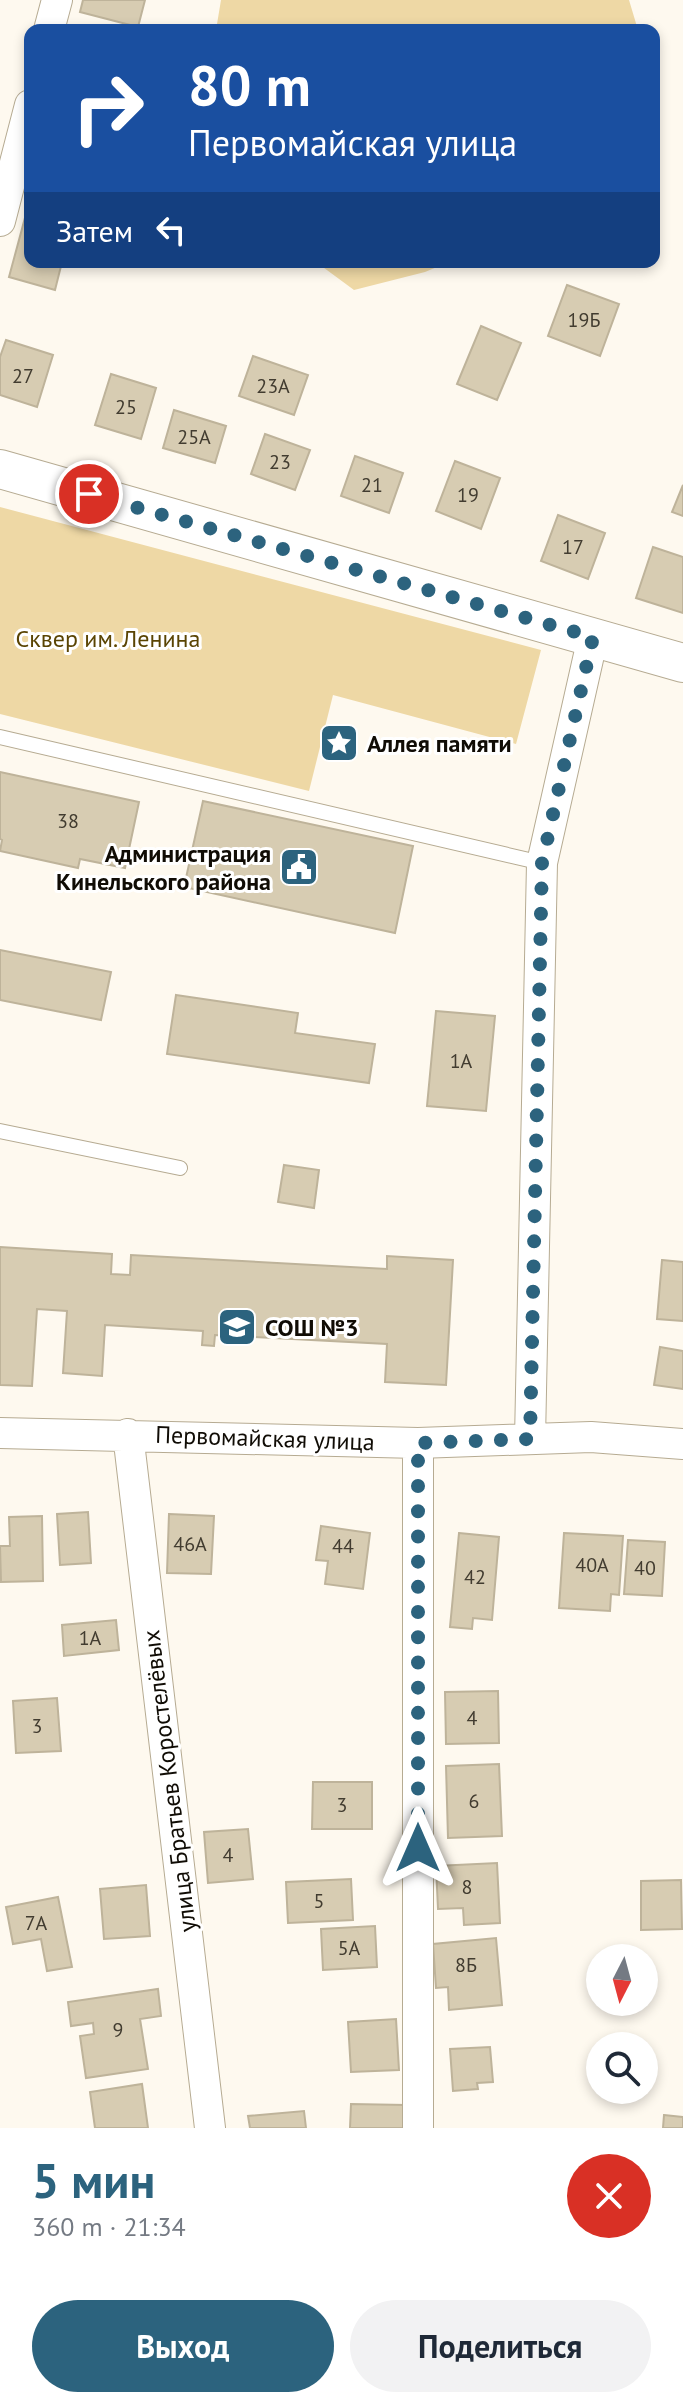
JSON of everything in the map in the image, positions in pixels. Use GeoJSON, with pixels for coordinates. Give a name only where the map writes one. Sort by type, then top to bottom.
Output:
{"type":"FeatureCollection","features":[{"type":"Feature","properties":{"kind":"street"},"geometry":{"type":"LineString","coordinates":[[51,24],[57,0]]}},
{"type":"Feature","properties":{"kind":"street"},"geometry":{"type":"LineString","coordinates":[[0,221],[24,128]]}},
{"type":"Feature","properties":{"kind":"street"},"geometry":{"type":"LineString","coordinates":[[0,469],[683,663]]}},
{"type":"Feature","properties":{"kind":"street"},"geometry":{"type":"LineString","coordinates":[[530,1439],[542,863],[593,637]]}},
{"type":"Feature","properties":{"kind":"street","name":"Первомайская улица"},"geometry":{"type":"LineString","coordinates":[[0,1433],[418,1443],[591,1437],[683,1444]]}},
{"type":"Feature","properties":{"kind":"street","name":"улица Братьев Коростелёвых"},"geometry":{"type":"LineString","coordinates":[[128,1434],[210,2128]]}},
{"type":"Feature","properties":{"kind":"street"},"geometry":{"type":"LineString","coordinates":[[418,1443],[418,2128]]}},
{"type":"Feature","properties":{"kind":"lane"},"geometry":{"type":"LineString","coordinates":[[0,737],[542,863]]}},
{"type":"Feature","properties":{"kind":"lane"},"geometry":{"type":"LineString","coordinates":[[0,1131],[180,1168]]}},
{"type":"Feature","properties":{"kind":"green space"},"geometry":{"type":"Polygon","coordinates":[[[221,0],[629,0],[636,24],[217,24],[221,0]]]}},
{"type":"Feature","properties":{"kind":"green space"},"geometry":{"type":"Polygon","coordinates":[[[324,268],[435,268],[425,272],[354,290],[324,268]]]}},
{"type":"Feature","properties":{"kind":"green space","name":"Сквер им. Ленина"},"geometry":{"type":"Polygon","coordinates":[[[0,507],[541,650],[516,744],[333,695],[309,791],[0,714],[0,507]]]}},
{"type":"Feature","properties":{"kind":"building"},"geometry":{"type":"Polygon","coordinates":[[[83,0],[145,0],[139,24],[126,24],[80,12],[83,0]]]}},
{"type":"Feature","properties":{"kind":"building"},"geometry":{"type":"Polygon","coordinates":[[[24,221],[24,268],[60,268],[55,290],[9,277],[24,221]]]}},
{"type":"Feature","properties":{"kind":"building"},"geometry":{"type":"Polygon","coordinates":[[[567,285],[619,304],[600,356],[548,336],[567,285]]]}},
{"type":"Feature","properties":{"kind":"building"},"geometry":{"type":"Polygon","coordinates":[[[481,326],[521,343],[497,400],[457,384],[481,326]]]}},
{"type":"Feature","properties":{"kind":"building"},"geometry":{"type":"Polygon","coordinates":[[[6,340],[53,355],[37,407],[0,395],[0,357],[6,340]]]}},
{"type":"Feature","properties":{"kind":"building"},"geometry":{"type":"Polygon","coordinates":[[[253,356],[308,375],[294,415],[239,396],[253,356]]]}},
{"type":"Feature","properties":{"kind":"building"},"geometry":{"type":"Polygon","coordinates":[[[111,374],[156,388],[141,439],[95,425],[111,374]]]}},
{"type":"Feature","properties":{"kind":"building"},"geometry":{"type":"Polygon","coordinates":[[[174,410],[226,426],[215,463],[163,448],[174,410]]]}},
{"type":"Feature","properties":{"kind":"building"},"geometry":{"type":"Polygon","coordinates":[[[265,434],[310,450],[295,490],[251,474],[265,434]]]}},
{"type":"Feature","properties":{"kind":"building"},"geometry":{"type":"Polygon","coordinates":[[[355,456],[403,473],[389,513],[341,496],[355,456]]]}},
{"type":"Feature","properties":{"kind":"building"},"geometry":{"type":"Polygon","coordinates":[[[455,461],[500,478],[481,529],[436,511],[455,461]]]}},
{"type":"Feature","properties":{"kind":"building"},"geometry":{"type":"Polygon","coordinates":[[[683,485],[683,516],[672,512],[683,485]]]}},
{"type":"Feature","properties":{"kind":"building"},"geometry":{"type":"Polygon","coordinates":[[[558,515],[605,533],[588,579],[541,561],[558,515]]]}},
{"type":"Feature","properties":{"kind":"building"},"geometry":{"type":"Polygon","coordinates":[[[653,547],[683,557],[683,613],[636,598],[653,547]]]}},
{"type":"Feature","properties":{"kind":"building"},"geometry":{"type":"Polygon","coordinates":[[[0,772],[139,802],[125,868],[80,859],[78,868],[0,851],[0,772]]]}},
{"type":"Feature","properties":{"kind":"building","name":"Администрация Кинельского района"},"geometry":{"type":"Polygon","coordinates":[[[203,801],[413,846],[395,933],[184,887],[203,801]]]}},
{"type":"Feature","properties":{"kind":"building"},"geometry":{"type":"Polygon","coordinates":[[[0,950],[111,972],[101,1020],[0,1000],[0,950]]]}},
{"type":"Feature","properties":{"kind":"building"},"geometry":{"type":"Polygon","coordinates":[[[176,995],[298,1013],[295,1033],[375,1044],[369,1083],[167,1054],[176,995]]]}},
{"type":"Feature","properties":{"kind":"building"},"geometry":{"type":"Polygon","coordinates":[[[436,1011],[495,1016],[486,1111],[427,1106],[436,1011]]]}},
{"type":"Feature","properties":{"kind":"building"},"geometry":{"type":"Polygon","coordinates":[[[284,1165],[319,1170],[314,1208],[278,1202],[284,1165]]]}},
{"type":"Feature","properties":{"kind":"building"},"geometry":{"type":"Polygon","coordinates":[[[0,1247],[112,1254],[111,1274],[130,1275],[131,1255],[387,1269],[387,1256],[453,1260],[446,1385],[385,1382],[387,1344],[215,1335],[214,1346],[202,1345],[203,1331],[105,1325],[102,1376],[63,1373],[67,1311],[37,1309],[32,1386],[0,1385],[0,1247]]]}},
{"type":"Feature","properties":{"kind":"building"},"geometry":{"type":"Polygon","coordinates":[[[662,1260],[683,1262],[683,1321],[657,1319],[662,1260]]]}},
{"type":"Feature","properties":{"kind":"building"},"geometry":{"type":"Polygon","coordinates":[[[660,1347],[683,1351],[683,1389],[654,1385],[660,1347]]]}},
{"type":"Feature","properties":{"kind":"building"},"geometry":{"type":"Polygon","coordinates":[[[88,1512],[91,1563],[60,1565],[57,1514],[88,1512]]]}},
{"type":"Feature","properties":{"kind":"building"},"geometry":{"type":"Polygon","coordinates":[[[169,1514],[214,1516],[211,1574],[167,1573],[169,1514]]]}},
{"type":"Feature","properties":{"kind":"building"},"geometry":{"type":"Polygon","coordinates":[[[42,1516],[43,1581],[1,1582],[0,1546],[10,1546],[9,1517],[42,1516]]]}},
{"type":"Feature","properties":{"kind":"building"},"geometry":{"type":"Polygon","coordinates":[[[321,1526],[370,1533],[363,1589],[325,1584],[328,1561],[316,1560],[321,1526]]]}},
{"type":"Feature","properties":{"kind":"building"},"geometry":{"type":"Polygon","coordinates":[[[459,1533],[499,1537],[492,1620],[473,1618],[472,1629],[450,1627],[459,1533]]]}},
{"type":"Feature","properties":{"kind":"building"},"geometry":{"type":"Polygon","coordinates":[[[564,1533],[623,1536],[619,1595],[611,1594],[610,1611],[559,1608],[564,1533]]]}},
{"type":"Feature","properties":{"kind":"building"},"geometry":{"type":"Polygon","coordinates":[[[628,1540],[665,1542],[662,1596],[624,1594],[628,1540]]]}},
{"type":"Feature","properties":{"kind":"building"},"geometry":{"type":"Polygon","coordinates":[[[116,1620],[119,1650],[64,1656],[62,1625],[116,1620]]]}},
{"type":"Feature","properties":{"kind":"building"},"geometry":{"type":"Polygon","coordinates":[[[498,1691],[499,1743],[446,1744],[445,1692],[498,1691]]]}},
{"type":"Feature","properties":{"kind":"building"},"geometry":{"type":"Polygon","coordinates":[[[57,1698],[61,1751],[16,1753],[13,1701],[57,1698]]]}},
{"type":"Feature","properties":{"kind":"building"},"geometry":{"type":"Polygon","coordinates":[[[499,1764],[502,1836],[448,1838],[446,1766],[499,1764]]]}},
{"type":"Feature","properties":{"kind":"building"},"geometry":{"type":"Polygon","coordinates":[[[313,1782],[372,1782],[372,1829],[312,1829],[313,1782]]]}},
{"type":"Feature","properties":{"kind":"building"},"geometry":{"type":"Polygon","coordinates":[[[248,1829],[253,1879],[208,1883],[204,1832],[248,1829]]]}},
{"type":"Feature","properties":{"kind":"building"},"geometry":{"type":"Polygon","coordinates":[[[497,1863],[500,1923],[464,1925],[463,1908],[438,1909],[436,1866],[497,1863]]]}},
{"type":"Feature","properties":{"kind":"building"},"geometry":{"type":"Polygon","coordinates":[[[351,1879],[353,1920],[288,1923],[286,1882],[351,1879]]]}},
{"type":"Feature","properties":{"kind":"building"},"geometry":{"type":"Polygon","coordinates":[[[681,1880],[682,1929],[641,1930],[641,1881],[681,1880]]]}},
{"type":"Feature","properties":{"kind":"building"},"geometry":{"type":"Polygon","coordinates":[[[146,1885],[150,1936],[104,1939],[100,1889],[146,1885]]]}},
{"type":"Feature","properties":{"kind":"building"},"geometry":{"type":"Polygon","coordinates":[[[58,1897],[72,1967],[47,1971],[41,1939],[13,1944],[6,1907],[58,1897]]]}},
{"type":"Feature","properties":{"kind":"building"},"geometry":{"type":"Polygon","coordinates":[[[375,1926],[377,1967],[323,1970],[321,1929],[375,1926]]]}},
{"type":"Feature","properties":{"kind":"building"},"geometry":{"type":"Polygon","coordinates":[[[496,1938],[502,2005],[449,2010],[448,1987],[436,1988],[433,1944],[496,1938]]]}},
{"type":"Feature","properties":{"kind":"building"},"geometry":{"type":"Polygon","coordinates":[[[158,1989],[161,2016],[140,2019],[148,2069],[86,2078],[80,2036],[94,2034],[93,2023],[71,2026],[68,2002],[158,1989]]]}},
{"type":"Feature","properties":{"kind":"building"},"geometry":{"type":"Polygon","coordinates":[[[396,2019],[399,2070],[351,2072],[348,2022],[396,2019]]]}},
{"type":"Feature","properties":{"kind":"building"},"geometry":{"type":"Polygon","coordinates":[[[490,2047],[493,2082],[477,2083],[478,2089],[453,2091],[450,2049],[490,2047]]]}},
{"type":"Feature","properties":{"kind":"building"},"geometry":{"type":"Polygon","coordinates":[[[142,2084],[148,2128],[95,2128],[90,2092],[142,2084]]]}},
{"type":"Feature","properties":{"kind":"building"},"geometry":{"type":"Polygon","coordinates":[[[351,2104],[406,2105],[406,2128],[350,2128],[351,2104]]]}},
{"type":"Feature","properties":{"kind":"building"},"geometry":{"type":"Polygon","coordinates":[[[304,2111],[306,2128],[250,2128],[248,2116],[304,2111]]]}},
{"type":"Feature","properties":{"kind":"building"},"geometry":{"type":"Polygon","coordinates":[[[664,2115],[683,2117],[683,2128],[663,2128],[664,2115]]]}},
{"type":"Feature","properties":{"kind":"place","name":"Аллея памяти"},"geometry":{"type":"Point","coordinates":[339,743]}},
{"type":"Feature","properties":{"kind":"place","name":"Администрация Кинельского района"},"geometry":{"type":"Point","coordinates":[299,867]}},
{"type":"Feature","properties":{"kind":"place","name":"СОШ №3"},"geometry":{"type":"Point","coordinates":[237,1327]}},
{"type":"Feature","properties":{"kind":"route"},"geometry":{"type":"LineString","coordinates":[[89,494],[593,637],[542,863],[530,1439],[418,1443],[418,1848]]}}]}
